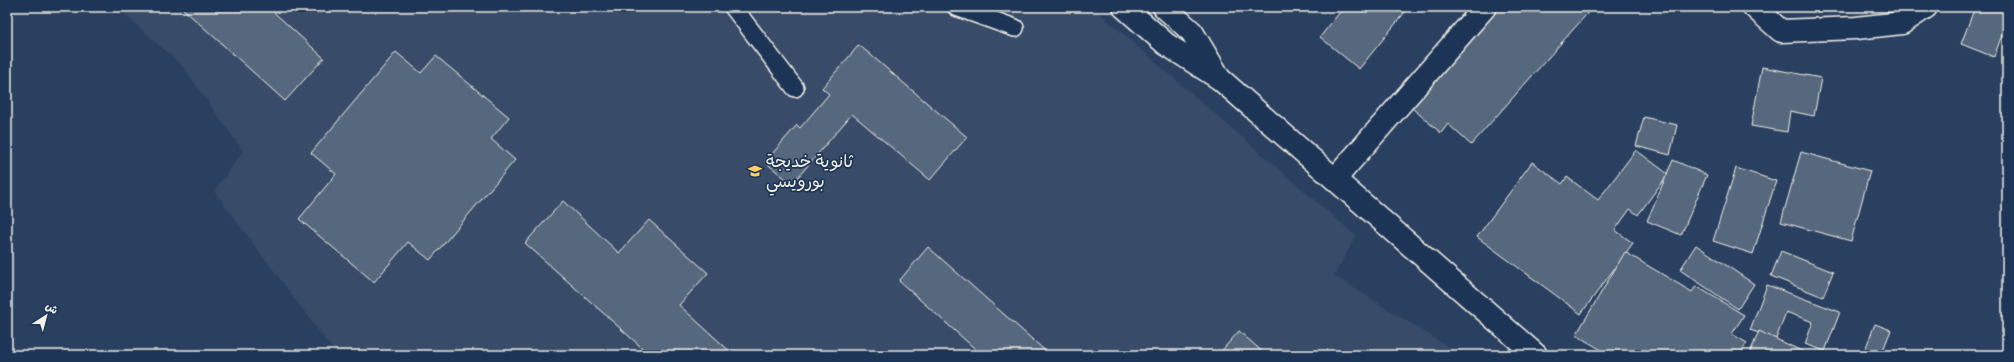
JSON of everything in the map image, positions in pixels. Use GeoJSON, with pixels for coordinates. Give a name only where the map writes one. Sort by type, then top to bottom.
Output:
{"type":"FeatureCollection","features":[{"type":"Feature","properties":{"kind":"main road"},"geometry":{"type":"LineString","coordinates":[[1124,7],[1166,44],[1220,79],[1536,355]]}},
{"type":"Feature","properties":{"kind":"main road"},"geometry":{"type":"LineString","coordinates":[[1164,7],[1192,32],[1220,79]]}},
{"type":"Feature","properties":{"kind":"main road"},"geometry":{"type":"LineString","coordinates":[[1335,179],[1485,7]]}},
{"type":"Feature","properties":{"kind":"main road"},"geometry":{"type":"LineString","coordinates":[[1754,7],[1781,31],[1856,28],[1902,23],[1926,7]]}},
{"type":"Feature","properties":{"kind":"lane"},"geometry":{"type":"LineString","coordinates":[[733,7],[795,88]]}},
{"type":"Feature","properties":{"kind":"lane"},"geometry":{"type":"LineString","coordinates":[[956,7],[1015,28]]}},
{"type":"Feature","properties":{"kind":"shaded area","name":"ثانوية خديجة بورويسي"},"geometry":{"type":"Polygon","coordinates":[[[116,7],[1092,7],[1356,236],[1334,276],[1462,355],[337,355],[214,191],[243,151],[182,65],[116,7]]]}},
{"type":"Feature","properties":{"kind":"building"},"geometry":{"type":"Polygon","coordinates":[[[181,7],[268,7],[324,58],[285,101],[181,7]]]}},
{"type":"Feature","properties":{"kind":"building"},"geometry":{"type":"Polygon","coordinates":[[[1344,7],[1409,7],[1359,69],[1320,37],[1344,7]]]}},
{"type":"Feature","properties":{"kind":"building"},"geometry":{"type":"Polygon","coordinates":[[[1489,7],[1593,7],[1471,145],[1448,124],[1441,133],[1405,102],[1489,7]]]}},
{"type":"Feature","properties":{"kind":"building"},"geometry":{"type":"Polygon","coordinates":[[[1975,7],[2007,7],[2007,21],[1994,57],[1961,44],[1975,7]]]}},
{"type":"Feature","properties":{"kind":"building"},"geometry":{"type":"Polygon","coordinates":[[[859,45],[967,137],[930,180],[852,114],[792,184],[765,162],[797,125],[800,128],[829,94],[822,88],[859,45]]]}},
{"type":"Feature","properties":{"kind":"building"},"geometry":{"type":"Polygon","coordinates":[[[396,52],[421,73],[436,56],[509,117],[491,139],[515,160],[430,260],[408,242],[374,282],[299,219],[336,174],[311,153],[396,52]]]}},
{"type":"Feature","properties":{"kind":"building"},"geometry":{"type":"Polygon","coordinates":[[[1762,67],[1821,78],[1814,116],[1790,111],[1787,132],[1751,126],[1762,67]]]}},
{"type":"Feature","properties":{"kind":"building"},"geometry":{"type":"Polygon","coordinates":[[[1644,117],[1677,125],[1670,155],[1636,146],[1644,117]]]}},
{"type":"Feature","properties":{"kind":"building"},"geometry":{"type":"Polygon","coordinates":[[[1636,150],[1668,174],[1638,215],[1630,209],[1615,230],[1633,243],[1581,314],[1477,237],[1532,162],[1562,184],[1567,177],[1598,200],[1636,150]]]}},
{"type":"Feature","properties":{"kind":"building"},"geometry":{"type":"Polygon","coordinates":[[[1801,152],[1870,171],[1851,241],[1781,222],[1801,152]]]}},
{"type":"Feature","properties":{"kind":"building"},"geometry":{"type":"Polygon","coordinates":[[[1673,160],[1707,175],[1681,235],[1647,221],[1673,160]]]}},
{"type":"Feature","properties":{"kind":"building"},"geometry":{"type":"Polygon","coordinates":[[[1736,168],[1776,181],[1753,254],[1713,241],[1736,168]]]}},
{"type":"Feature","properties":{"kind":"building"},"geometry":{"type":"Polygon","coordinates":[[[563,201],[619,253],[649,220],[708,273],[679,305],[734,355],[650,355],[525,243],[563,201]]]}},
{"type":"Feature","properties":{"kind":"building"},"geometry":{"type":"Polygon","coordinates":[[[1696,245],[1754,284],[1738,309],[1680,270],[1696,245]]]}},
{"type":"Feature","properties":{"kind":"building"},"geometry":{"type":"Polygon","coordinates":[[[928,247],[1050,355],[982,355],[899,281],[928,247]]]}},
{"type":"Feature","properties":{"kind":"building"},"geometry":{"type":"Polygon","coordinates":[[[1781,251],[1833,272],[1823,297],[1771,276],[1781,251]]]}},
{"type":"Feature","properties":{"kind":"building"},"geometry":{"type":"Polygon","coordinates":[[[1625,252],[1692,292],[1696,286],[1744,315],[1732,334],[1747,343],[1739,355],[1610,355],[1576,335],[1625,252]]]}},
{"type":"Feature","properties":{"kind":"building"},"geometry":{"type":"Polygon","coordinates":[[[1767,285],[1840,312],[1825,351],[1805,344],[1813,322],[1786,312],[1776,339],[1750,330],[1767,285]]]}},
{"type":"Feature","properties":{"kind":"building"},"geometry":{"type":"Polygon","coordinates":[[[1875,324],[1891,330],[1881,355],[1863,355],[1875,324]]]}},
{"type":"Feature","properties":{"kind":"building"},"geometry":{"type":"Polygon","coordinates":[[[1239,331],[1265,354],[1218,355],[1239,331]]]}},
{"type":"Feature","properties":{"kind":"building"},"geometry":{"type":"Polygon","coordinates":[[[1759,331],[1806,353],[1805,355],[1749,355],[1759,331]]]}},
{"type":"Feature","properties":{"kind":"place","name":"ثانوية خديجة بورويسي"},"geometry":{"type":"Point","coordinates":[755,171]}}]}
